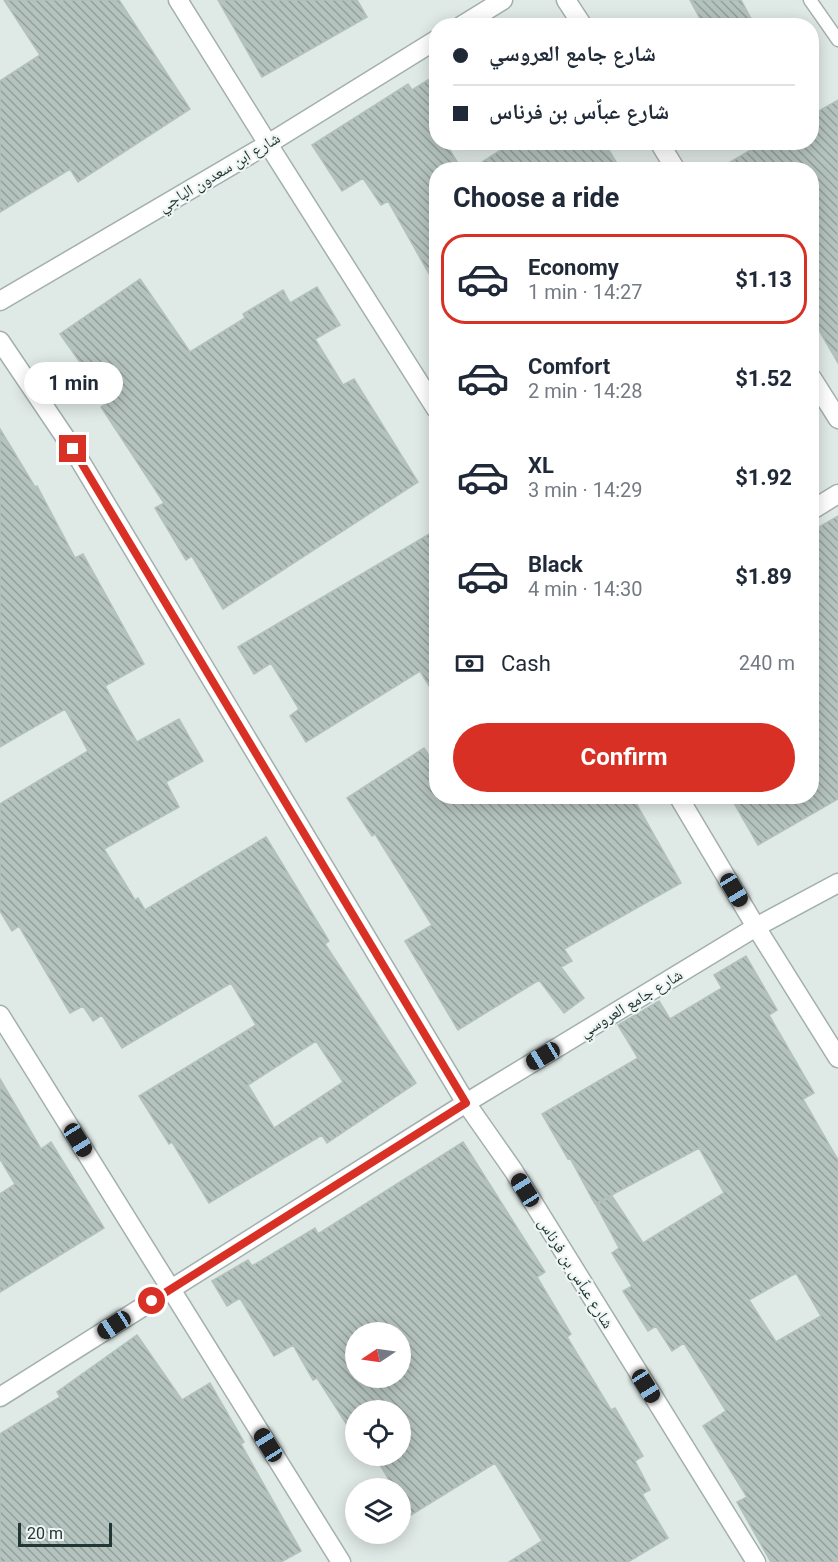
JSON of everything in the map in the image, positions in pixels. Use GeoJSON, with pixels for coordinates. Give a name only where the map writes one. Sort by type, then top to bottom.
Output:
{"type":"FeatureCollection","features":[{"type":"Feature","properties":{"kind":"street"},"geometry":{"type":"LineString","coordinates":[[178,0],[429,398]]}},
{"type":"Feature","properties":{"kind":"street"},"geometry":{"type":"LineString","coordinates":[[474,18],[502,0]]}},
{"type":"Feature","properties":{"kind":"street"},"geometry":{"type":"LineString","coordinates":[[566,0],[578,18]]}},
{"type":"Feature","properties":{"kind":"street","name":"شارع ابن سعدون الباجي"},"geometry":{"type":"LineString","coordinates":[[0,301],[268,144],[429,44]]}},
{"type":"Feature","properties":{"kind":"street","name":"شارع عباّس بن فرناس"},"geometry":{"type":"LineString","coordinates":[[0,341],[73,449],[466,1103],[513,1170],[756,1562]]}},
{"type":"Feature","properties":{"kind":"street"},"geometry":{"type":"LineString","coordinates":[[819,389],[838,419]]}},
{"type":"Feature","properties":{"kind":"street"},"geometry":{"type":"LineString","coordinates":[[819,506],[838,494]]}},
{"type":"Feature","properties":{"kind":"street"},"geometry":{"type":"LineString","coordinates":[[683,804],[838,1058]]}},
{"type":"Feature","properties":{"kind":"street","name":"شارع جامع العروسي"},"geometry":{"type":"LineString","coordinates":[[0,1397],[466,1103],[756,927],[838,883]]}},
{"type":"Feature","properties":{"kind":"street"},"geometry":{"type":"LineString","coordinates":[[0,1015],[341,1562]]}},
{"type":"Feature","properties":{"kind":"lane"},"geometry":{"type":"LineString","coordinates":[[810,0],[838,40]]}},
{"type":"Feature","properties":{"kind":"building"},"geometry":{"type":"Polygon","coordinates":[[[4,0],[119,0],[190,109],[78,182],[70,169],[0,212],[0,81],[40,55],[4,0]]]}},
{"type":"Feature","properties":{"kind":"building"},"geometry":{"type":"Polygon","coordinates":[[[218,0],[357,0],[367,17],[262,77],[218,0]]]}},
{"type":"Feature","properties":{"kind":"building"},"geometry":{"type":"Polygon","coordinates":[[[690,0],[741,0],[751,18],[700,18],[690,0]]]}},
{"type":"Feature","properties":{"kind":"building"},"geometry":{"type":"Polygon","coordinates":[[[429,79],[429,150],[450,150],[457,162],[429,162],[429,274],[388,201],[381,205],[363,178],[342,191],[312,145],[408,84],[412,90],[429,79]]]}},
{"type":"Feature","properties":{"kind":"building"},"geometry":{"type":"Polygon","coordinates":[[[838,100],[838,363],[819,330],[819,162],[730,162],[751,150],[819,150],[819,111],[838,100]]]}},
{"type":"Feature","properties":{"kind":"building"},"geometry":{"type":"Polygon","coordinates":[[[501,150],[609,150],[616,162],[482,162],[501,150]]]}},
{"type":"Feature","properties":{"kind":"building"},"geometry":{"type":"Polygon","coordinates":[[[140,279],[190,352],[245,318],[243,314],[283,290],[290,303],[317,287],[340,325],[315,339],[343,385],[354,379],[418,482],[223,609],[192,556],[186,560],[155,508],[164,503],[101,407],[108,402],[60,334],[140,279]]]}},
{"type":"Feature","properties":{"kind":"building"},"geometry":{"type":"Polygon","coordinates":[[[0,429],[35,487],[37,486],[75,558],[83,554],[144,664],[105,686],[137,742],[179,719],[203,761],[166,782],[179,807],[104,849],[135,900],[138,898],[145,910],[266,837],[329,941],[325,944],[416,1083],[327,1143],[322,1135],[209,1203],[172,1142],[169,1144],[139,1096],[256,1025],[231,983],[122,1048],[102,1015],[93,1021],[83,1006],[70,1013],[19,926],[12,931],[0,911],[0,804],[88,751],[65,709],[0,747],[0,429]],[[316,1041],[248,1085],[274,1128],[343,1082],[316,1041]]]}},
{"type":"Feature","properties":{"kind":"building"},"geometry":{"type":"Polygon","coordinates":[[[838,516],[838,799],[758,845],[735,804],[819,804],[819,527],[838,516]]]}},
{"type":"Feature","properties":{"kind":"building"},"geometry":{"type":"Polygon","coordinates":[[[429,534],[429,686],[420,671],[306,742],[290,716],[299,709],[271,663],[254,674],[238,647],[429,534]]]}},
{"type":"Feature","properties":{"kind":"building"},"geometry":{"type":"Polygon","coordinates":[[[424,748],[429,756],[429,804],[637,804],[681,883],[564,949],[572,961],[561,967],[584,998],[564,1013],[539,980],[458,1030],[405,941],[432,925],[375,834],[372,836],[347,798],[424,748]]]}},
{"type":"Feature","properties":{"kind":"building"},"geometry":{"type":"Polygon","coordinates":[[[746,956],[777,1010],[769,1015],[814,1093],[803,1099],[838,1160],[838,1562],[771,1562],[737,1502],[747,1497],[703,1426],[726,1411],[684,1343],[672,1351],[656,1326],[648,1331],[623,1291],[632,1286],[612,1253],[619,1248],[596,1205],[612,1196],[643,1243],[724,1193],[699,1148],[595,1204],[542,1114],[638,1058],[618,1025],[659,1001],[670,1019],[722,988],[714,975],[746,956]],[[796,1273],[749,1300],[776,1342],[821,1316],[796,1273]]]}},
{"type":"Feature","properties":{"kind":"building"},"geometry":{"type":"Polygon","coordinates":[[[0,1079],[41,1149],[51,1142],[104,1228],[0,1292],[0,1194],[15,1184],[0,1159],[0,1079]]]}},
{"type":"Feature","properties":{"kind":"building"},"geometry":{"type":"Polygon","coordinates":[[[463,1142],[545,1272],[537,1277],[571,1334],[567,1337],[611,1410],[615,1408],[643,1456],[635,1461],[650,1490],[642,1494],[668,1538],[628,1562],[509,1562],[542,1541],[495,1463],[411,1515],[411,1478],[388,1478],[381,1466],[411,1466],[411,1400],[345,1400],[345,1422],[317,1378],[313,1380],[293,1345],[274,1356],[240,1298],[227,1306],[212,1281],[248,1260],[252,1266],[315,1228],[318,1234],[463,1142]]]}},
{"type":"Feature","properties":{"kind":"building"},"geometry":{"type":"Polygon","coordinates":[[[137,1335],[182,1400],[210,1383],[301,1551],[281,1562],[0,1562],[0,1434],[60,1397],[57,1392],[137,1335]]]}},
{"type":"Feature","properties":{"kind":"route"},"geometry":{"type":"LineString","coordinates":[[73,449],[466,1103],[152,1301]]}}]}
